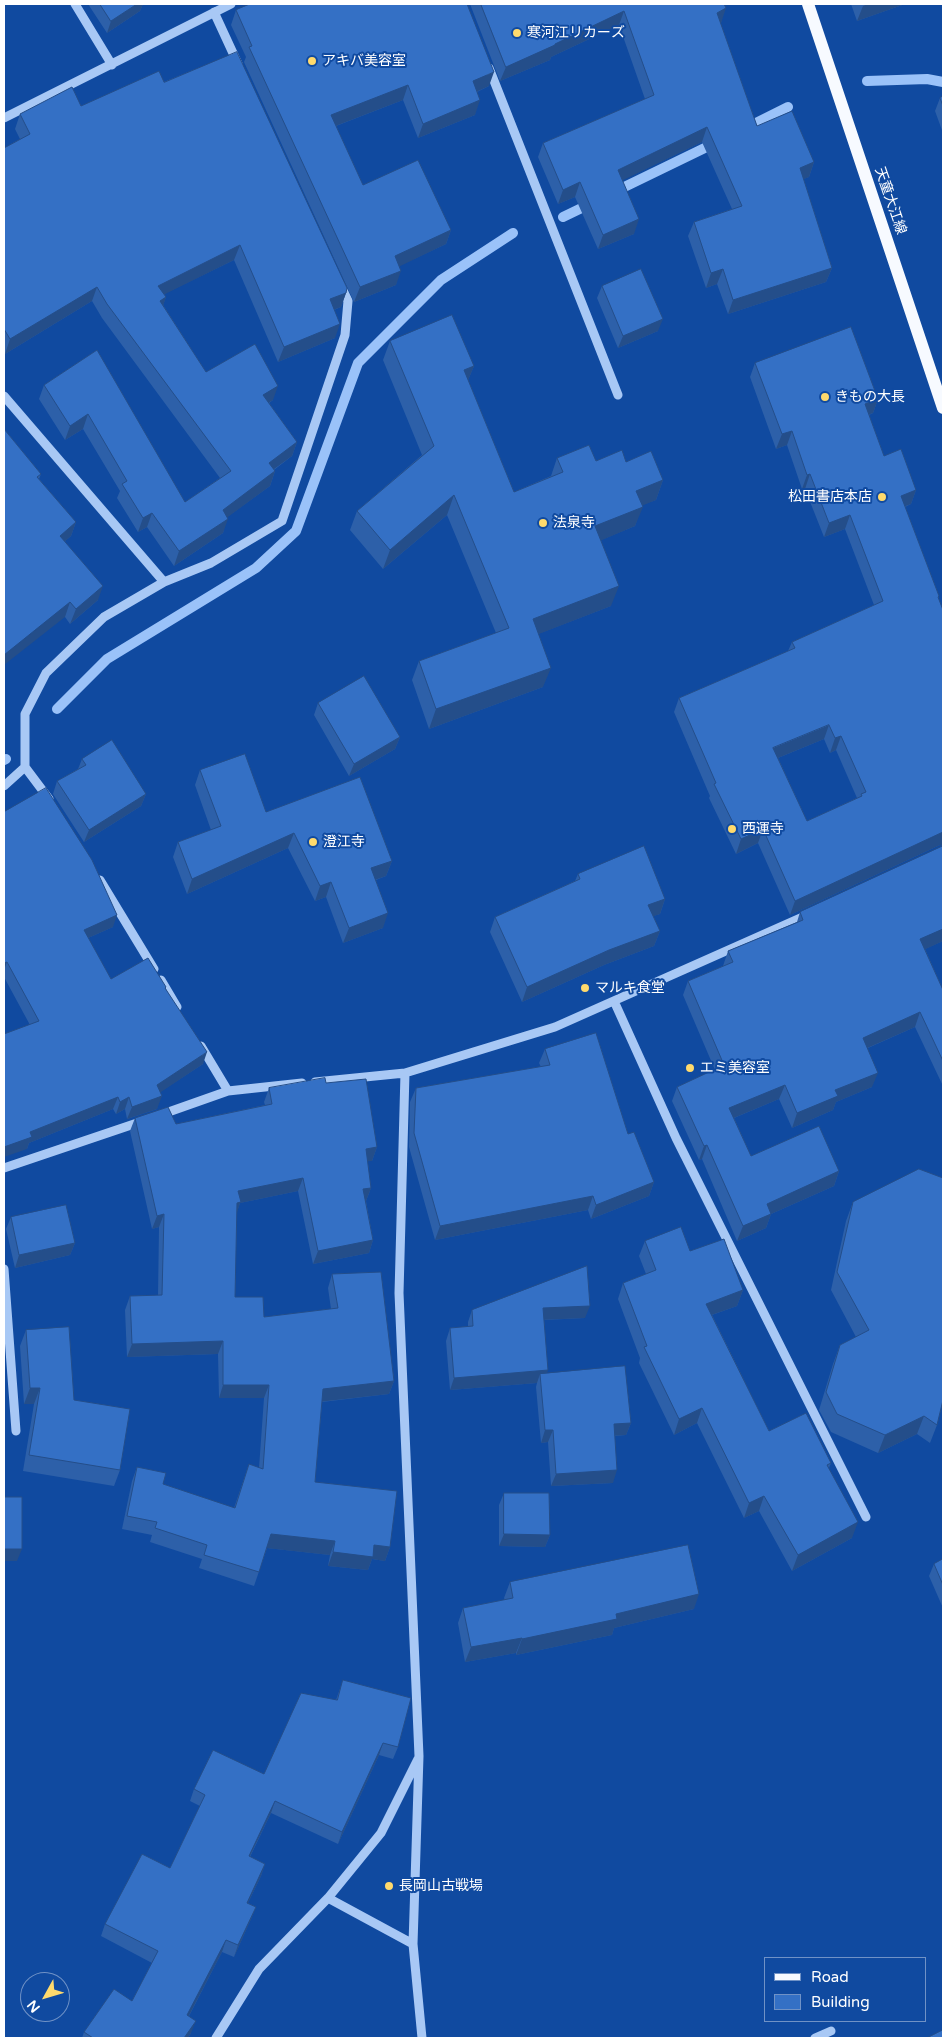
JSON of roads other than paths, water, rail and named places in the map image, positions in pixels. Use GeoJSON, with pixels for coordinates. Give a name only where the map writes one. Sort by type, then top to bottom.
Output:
{"type":"FeatureCollection","features":[{"type":"Feature","properties":{"kind":"main road","name":"天童大江線"},"geometry":{"type":"LineString","coordinates":[[808,4],[943,408]]}},
{"type":"Feature","properties":{"kind":"lane"},"geometry":{"type":"LineString","coordinates":[[75,4],[112,65]]}},
{"type":"Feature","properties":{"kind":"lane"},"geometry":{"type":"LineString","coordinates":[[4,118],[231,4]]}},
{"type":"Feature","properties":{"kind":"lane"},"geometry":{"type":"LineString","coordinates":[[214,12],[243,76]]}},
{"type":"Feature","properties":{"kind":"lane"},"geometry":{"type":"LineString","coordinates":[[485,58],[618,396]]}},
{"type":"Feature","properties":{"kind":"lane"},"geometry":{"type":"LineString","coordinates":[[54,805],[26,766],[25,714],[46,673],[104,617],[164,582],[211,563],[282,521],[344,335],[348,301],[336,274]]}},
{"type":"Feature","properties":{"kind":"lane"},"geometry":{"type":"LineString","coordinates":[[4,396],[164,582]]}},
{"type":"Feature","properties":{"kind":"lane"},"geometry":{"type":"LineString","coordinates":[[4,786],[26,766]]}},
{"type":"Feature","properties":{"kind":"lane"},"geometry":{"type":"LineString","coordinates":[[95,872],[182,1015]]}},
{"type":"Feature","properties":{"kind":"lane"},"geometry":{"type":"LineString","coordinates":[[4,1168],[228,1091],[405,1073],[555,1027],[815,911]]}},
{"type":"Feature","properties":{"kind":"lane"},"geometry":{"type":"LineString","coordinates":[[614,1001],[680,1147],[866,1517]]}},
{"type":"Feature","properties":{"kind":"lane"},"geometry":{"type":"LineString","coordinates":[[197,1040],[228,1091]]}},
{"type":"Feature","properties":{"kind":"lane"},"geometry":{"type":"LineString","coordinates":[[405,1073],[399,1293],[419,1756],[414,1944],[422,2038]]}},
{"type":"Feature","properties":{"kind":"lane"},"geometry":{"type":"LineString","coordinates":[[4,1269],[16,1431]]}},
{"type":"Feature","properties":{"kind":"lane"},"geometry":{"type":"LineString","coordinates":[[216,2038],[259,1969],[328,1898],[381,1833],[419,1756]]}},
{"type":"Feature","properties":{"kind":"lane"},"geometry":{"type":"LineString","coordinates":[[328,1898],[414,1944]]}},
{"type":"Feature","properties":{"kind":"lane"},"geometry":{"type":"LineString","coordinates":[[814,2038],[831,2031]]}},
{"type":"Feature","properties":{"kind":"waterway"},"geometry":{"type":"LineString","coordinates":[[867,81],[927,79],[943,82]]}},
{"type":"Feature","properties":{"kind":"waterway"},"geometry":{"type":"LineString","coordinates":[[744,129],[788,107]]}},
{"type":"Feature","properties":{"kind":"waterway"},"geometry":{"type":"LineString","coordinates":[[614,192],[715,143]]}},
{"type":"Feature","properties":{"kind":"waterway"},"geometry":{"type":"LineString","coordinates":[[563,217],[592,203]]}},
{"type":"Feature","properties":{"kind":"waterway"},"geometry":{"type":"LineString","coordinates":[[57,709],[107,659],[256,568],[296,531],[358,363],[441,280],[513,233]]}},
{"type":"Feature","properties":{"kind":"place","name":"寒河江リカーズ"},"geometry":{"type":"Point","coordinates":[517,33]}},
{"type":"Feature","properties":{"kind":"place","name":"アキバ美容室"},"geometry":{"type":"Point","coordinates":[312,61]}},
{"type":"Feature","properties":{"kind":"place","name":"きもの大長"},"geometry":{"type":"Point","coordinates":[825,397]}},
{"type":"Feature","properties":{"kind":"place","name":"松田書店本店"},"geometry":{"type":"Point","coordinates":[882,497]}},
{"type":"Feature","properties":{"kind":"place","name":"法泉寺"},"geometry":{"type":"Point","coordinates":[543,523]}},
{"type":"Feature","properties":{"kind":"place","name":"西運寺"},"geometry":{"type":"Point","coordinates":[732,829]}},
{"type":"Feature","properties":{"kind":"place","name":"澄江寺"},"geometry":{"type":"Point","coordinates":[313,842]}},
{"type":"Feature","properties":{"kind":"place","name":"マルキ食堂"},"geometry":{"type":"Point","coordinates":[585,988]}},
{"type":"Feature","properties":{"kind":"place","name":"エミ美容室"},"geometry":{"type":"Point","coordinates":[690,1068]}},
{"type":"Feature","properties":{"kind":"place","name":"長岡山古戦場"},"geometry":{"type":"Point","coordinates":[389,1886]}}]}
